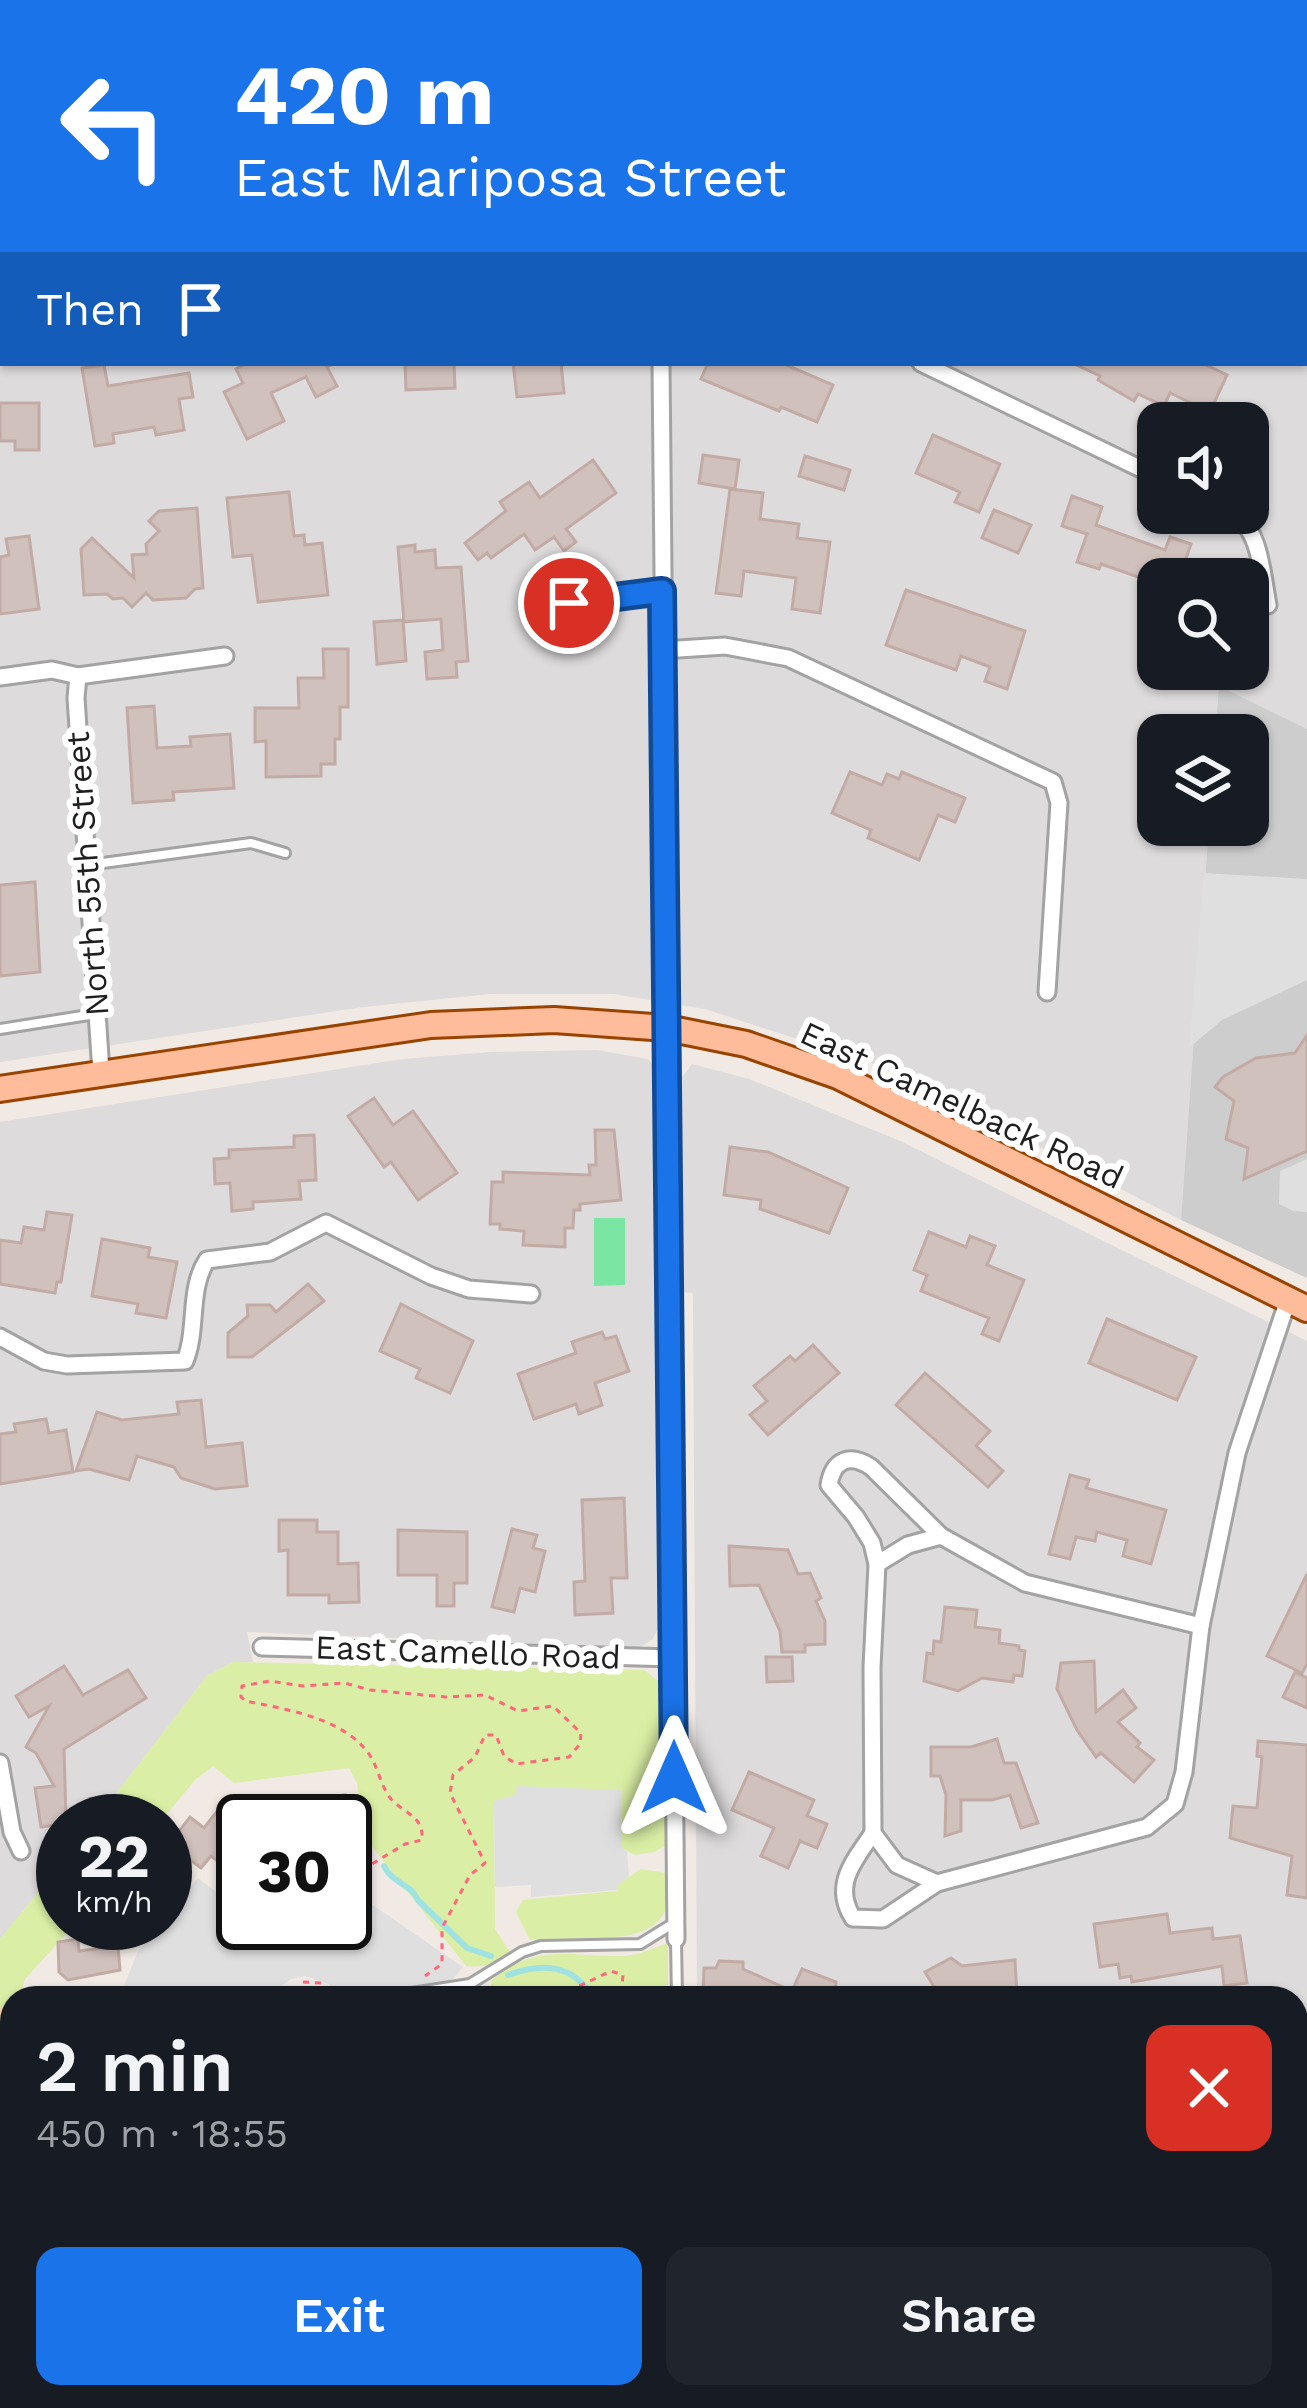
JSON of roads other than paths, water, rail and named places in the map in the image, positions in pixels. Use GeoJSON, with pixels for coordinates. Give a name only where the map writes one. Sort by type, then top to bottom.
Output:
{"type":"FeatureCollection","features":[{"type":"Feature","properties":{"kind":"main road","name":"East Camelback Road"},"geometry":{"type":"LineString","coordinates":[[0,1089],[430,1025],[554,1020],[667,1028],[746,1044],[838,1076],[1298,1304]]}},
{"type":"Feature","properties":{"kind":"street"},"geometry":{"type":"LineString","coordinates":[[661,366],[676,1930]]}},
{"type":"Feature","properties":{"kind":"street"},"geometry":{"type":"LineString","coordinates":[[927,366],[1137,467]]}},
{"type":"Feature","properties":{"kind":"street"},"geometry":{"type":"LineString","coordinates":[[536,608],[662,591]]}},
{"type":"Feature","properties":{"kind":"street"},"geometry":{"type":"LineString","coordinates":[[664,650],[725,646],[788,658],[1057,787],[1047,992]]}},
{"type":"Feature","properties":{"kind":"street"},"geometry":{"type":"LineString","coordinates":[[0,677],[52,670],[78,676],[225,656]]}},
{"type":"Feature","properties":{"kind":"street","name":"North 55th Street"},"geometry":{"type":"LineString","coordinates":[[78,676],[101,1072]]}},
{"type":"Feature","properties":{"kind":"street"},"geometry":{"type":"LineString","coordinates":[[0,1337],[44,1361],[67,1365],[185,1361],[192,1345],[199,1274],[207,1260],[269,1252],[326,1223],[450,1283],[531,1294]]}},
{"type":"Feature","properties":{"kind":"street"},"geometry":{"type":"LineString","coordinates":[[1201,1625],[1025,1583],[941,1536],[858,1458],[844,1460],[831,1470],[829,1485],[872,1543],[877,1564],[873,1833],[848,1870],[842,1888],[844,1905],[853,1918],[884,1919],[937,1883],[1147,1826],[1175,1804],[1184,1772],[1201,1625],[1238,1453],[1298,1304]]}},
{"type":"Feature","properties":{"kind":"street"},"geometry":{"type":"LineString","coordinates":[[877,1564],[908,1545],[941,1536]]}},
{"type":"Feature","properties":{"kind":"street","name":"East Camello Road"},"geometry":{"type":"LineString","coordinates":[[262,1647],[674,1658]]}},
{"type":"Feature","properties":{"kind":"street"},"geometry":{"type":"LineString","coordinates":[[0,1763],[8,1817],[21,1851]]}},
{"type":"Feature","properties":{"kind":"street"},"geometry":{"type":"LineString","coordinates":[[873,1833],[897,1865],[937,1883]]}},
{"type":"Feature","properties":{"kind":"lane"},"geometry":{"type":"LineString","coordinates":[[86,865],[251,843],[285,853]]}},
{"type":"Feature","properties":{"kind":"lane"},"geometry":{"type":"LineString","coordinates":[[0,1029],[95,1014]]}},
{"type":"Feature","properties":{"kind":"lane"},"geometry":{"type":"LineString","coordinates":[[457,1986],[470,1984],[530,1949],[640,1944],[676,1930],[677,1986]]}},
{"type":"Feature","properties":{"kind":"waterway"},"geometry":{"type":"LineString","coordinates":[[384,1866],[467,1948],[491,1956]]}},
{"type":"Feature","properties":{"kind":"waterway"},"geometry":{"type":"LineString","coordinates":[[508,1975],[556,1969],[585,1986]]}}]}
